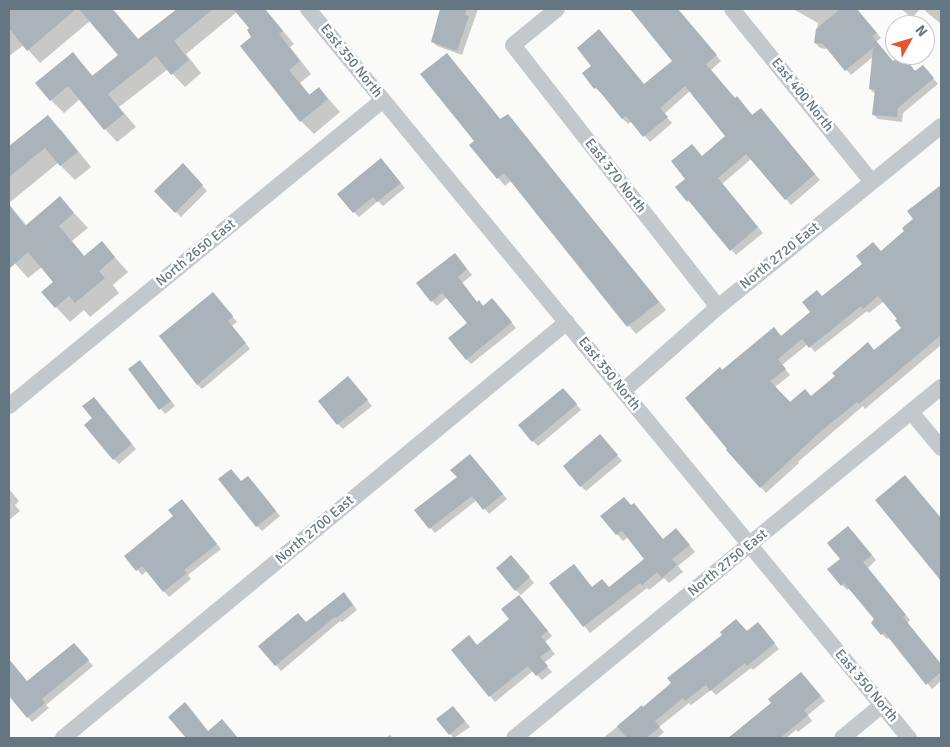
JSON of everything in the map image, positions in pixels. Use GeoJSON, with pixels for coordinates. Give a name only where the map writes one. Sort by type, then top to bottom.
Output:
{"type":"FeatureCollection","features":[{"type":"Feature","properties":{"kind":"street","name":"East 350 North"},"geometry":{"type":"LineString","coordinates":[[308,9],[909,738]]}},
{"type":"Feature","properties":{"kind":"street","name":"East 370 North"},"geometry":{"type":"LineString","coordinates":[[557,9],[513,45],[718,307]]}},
{"type":"Feature","properties":{"kind":"street","name":"East 400 North"},"geometry":{"type":"LineString","coordinates":[[732,9],[872,182]]}},
{"type":"Feature","properties":{"kind":"street","name":"North 2650 East"},"geometry":{"type":"LineString","coordinates":[[9,406],[383,100]]}},
{"type":"Feature","properties":{"kind":"street","name":"North 2720 East"},"geometry":{"type":"LineString","coordinates":[[623,391],[718,307],[941,126]]}},
{"type":"Feature","properties":{"kind":"street","name":"North 2700 East"},"geometry":{"type":"LineString","coordinates":[[63,738],[567,322]]}},
{"type":"Feature","properties":{"kind":"street","name":"North 2750 East"},"geometry":{"type":"LineString","coordinates":[[514,738],[941,387]]}},
{"type":"Feature","properties":{"kind":"street"},"geometry":{"type":"LineString","coordinates":[[911,412],[941,448]]}},
{"type":"Feature","properties":{"kind":"street"},"geometry":{"type":"LineString","coordinates":[[842,738],[882,705]]}},
{"type":"Feature","properties":{"kind":"building"},"geometry":{"type":"Polygon","coordinates":[[[9,9],[76,9],[27,51],[9,28],[9,9]]]}},
{"type":"Feature","properties":{"kind":"building"},"geometry":{"type":"Polygon","coordinates":[[[79,9],[112,9],[138,39],[177,9],[213,9],[174,41],[189,60],[171,75],[156,56],[108,94],[124,114],[104,130],[68,86],[50,101],[35,83],[73,52],[92,76],[118,55],[79,9]]]}},
{"type":"Feature","properties":{"kind":"building"},"geometry":{"type":"Polygon","coordinates":[[[233,9],[265,9],[283,31],[279,34],[300,61],[289,70],[309,95],[319,87],[328,99],[300,122],[240,46],[251,37],[247,30],[249,28],[233,9]]]}},
{"type":"Feature","properties":{"kind":"building"},"geometry":{"type":"Polygon","coordinates":[[[440,9],[467,9],[465,15],[469,16],[457,51],[431,42],[440,9]]]}},
{"type":"Feature","properties":{"kind":"building"},"geometry":{"type":"Polygon","coordinates":[[[630,9],[678,9],[717,55],[706,64],[735,98],[737,96],[752,115],[761,108],[815,174],[785,200],[746,154],[718,178],[758,227],[730,251],[675,187],[685,179],[671,161],[692,144],[702,156],[725,136],[685,86],[660,108],[668,117],[643,137],[626,116],[622,119],[582,73],[591,66],[577,48],[599,29],[644,84],[672,61],[630,9]]]}},
{"type":"Feature","properties":{"kind":"building"},"geometry":{"type":"Polygon","coordinates":[[[840,9],[857,9],[877,33],[872,36],[885,51],[885,65],[910,65],[915,71],[923,65],[934,78],[898,108],[897,117],[872,115],[875,90],[869,89],[873,48],[845,71],[823,44],[814,43],[816,29],[840,9]]]}},
{"type":"Feature","properties":{"kind":"building"},"geometry":{"type":"Polygon","coordinates":[[[447,53],[500,119],[508,114],[659,302],[627,327],[504,173],[497,179],[469,145],[474,141],[420,74],[447,53]]]}},
{"type":"Feature","properties":{"kind":"building"},"geometry":{"type":"Polygon","coordinates":[[[48,115],[78,152],[60,166],[45,148],[9,177],[9,146],[48,115]]]}},
{"type":"Feature","properties":{"kind":"building"},"geometry":{"type":"Polygon","coordinates":[[[381,158],[401,183],[377,202],[373,197],[353,213],[337,194],[381,158]]]}},
{"type":"Feature","properties":{"kind":"building"},"geometry":{"type":"Polygon","coordinates":[[[183,163],[203,185],[175,213],[154,191],[183,163]]]}},
{"type":"Feature","properties":{"kind":"building"},"geometry":{"type":"Polygon","coordinates":[[[941,185],[941,335],[859,404],[857,402],[820,432],[760,488],[726,450],[685,398],[720,367],[722,370],[774,327],[781,336],[810,312],[802,302],[817,290],[822,296],[862,264],[856,256],[873,242],[881,251],[904,231],[902,228],[913,219],[907,211],[941,185]],[[878,296],[863,309],[861,306],[809,348],[802,339],[778,359],[786,369],[770,381],[790,402],[805,389],[811,396],[835,376],[832,373],[868,342],[874,350],[901,328],[895,320],[897,319],[878,296]]]}},
{"type":"Feature","properties":{"kind":"building"},"geometry":{"type":"Polygon","coordinates":[[[60,196],[74,213],[59,226],[84,256],[102,241],[115,257],[99,271],[105,278],[75,303],[69,296],[55,308],[41,292],[53,282],[28,252],[9,269],[9,205],[25,226],[60,196]]]}},
{"type":"Feature","properties":{"kind":"building"},"geometry":{"type":"Polygon","coordinates":[[[455,253],[467,269],[458,277],[477,302],[479,300],[483,306],[492,298],[512,322],[466,360],[448,338],[467,323],[442,293],[431,302],[416,283],[455,253]]]}},
{"type":"Feature","properties":{"kind":"building"},"geometry":{"type":"Polygon","coordinates":[[[213,292],[233,316],[228,321],[246,343],[197,385],[159,336],[213,292]]]}},
{"type":"Feature","properties":{"kind":"building"},"geometry":{"type":"Polygon","coordinates":[[[140,360],[171,401],[159,410],[128,369],[140,360]]]}},
{"type":"Feature","properties":{"kind":"building"},"geometry":{"type":"Polygon","coordinates":[[[348,376],[368,400],[337,425],[318,401],[348,376]]]}},
{"type":"Feature","properties":{"kind":"building"},"geometry":{"type":"Polygon","coordinates":[[[563,388],[577,404],[532,442],[518,425],[563,388]]]}},
{"type":"Feature","properties":{"kind":"building"},"geometry":{"type":"Polygon","coordinates":[[[94,397],[132,444],[113,460],[84,425],[92,418],[82,406],[94,397]]]}},
{"type":"Feature","properties":{"kind":"building"},"geometry":{"type":"Polygon","coordinates":[[[600,434],[618,455],[580,487],[563,466],[600,434]]]}},
{"type":"Feature","properties":{"kind":"building"},"geometry":{"type":"Polygon","coordinates":[[[470,454],[503,494],[483,510],[472,496],[429,529],[414,510],[457,477],[450,470],[470,454]]]}},
{"type":"Feature","properties":{"kind":"building"},"geometry":{"type":"Polygon","coordinates":[[[231,469],[241,481],[248,476],[276,511],[256,527],[218,479],[231,469]]]}},
{"type":"Feature","properties":{"kind":"building"},"geometry":{"type":"Polygon","coordinates":[[[905,475],[941,518],[941,581],[875,500],[905,475]]]}},
{"type":"Feature","properties":{"kind":"building"},"geometry":{"type":"Polygon","coordinates":[[[624,497],[631,505],[634,503],[663,539],[676,528],[690,545],[672,559],[677,565],[662,578],[657,572],[583,627],[549,583],[574,564],[592,587],[602,579],[609,587],[644,559],[622,531],[616,535],[600,516],[624,497]]]}},
{"type":"Feature","properties":{"kind":"building"},"geometry":{"type":"Polygon","coordinates":[[[182,499],[217,544],[184,570],[187,573],[163,592],[142,566],[136,571],[124,556],[173,516],[168,510],[182,499]]]}},
{"type":"Feature","properties":{"kind":"building"},"geometry":{"type":"Polygon","coordinates":[[[848,526],[872,555],[863,562],[906,615],[903,617],[941,664],[941,672],[926,685],[884,632],[881,635],[871,623],[874,619],[844,583],[841,586],[827,569],[840,559],[827,543],[848,526]]]}},
{"type":"Feature","properties":{"kind":"building"},"geometry":{"type":"Polygon","coordinates":[[[511,555],[530,577],[515,591],[496,568],[511,555]]]}},
{"type":"Feature","properties":{"kind":"building"},"geometry":{"type":"Polygon","coordinates":[[[344,592],[353,605],[335,617],[275,666],[258,646],[298,613],[306,622],[344,592]]]}},
{"type":"Feature","properties":{"kind":"building"},"geometry":{"type":"Polygon","coordinates":[[[519,595],[548,631],[541,636],[551,649],[540,657],[548,666],[536,676],[528,666],[489,697],[451,650],[469,635],[477,645],[509,619],[501,609],[519,595]]]}},
{"type":"Feature","properties":{"kind":"building"},"geometry":{"type":"Polygon","coordinates":[[[736,619],[747,631],[758,622],[775,643],[747,666],[745,663],[710,691],[706,685],[685,701],[683,698],[655,721],[660,727],[646,738],[627,738],[617,726],[671,683],[667,678],[722,635],[720,632],[736,619]]]}},
{"type":"Feature","properties":{"kind":"building"},"geometry":{"type":"Polygon","coordinates":[[[74,643],[89,660],[42,699],[45,703],[27,718],[9,696],[9,659],[27,681],[74,643]]]}},
{"type":"Feature","properties":{"kind":"building"},"geometry":{"type":"Polygon","coordinates":[[[801,672],[821,696],[804,710],[808,715],[780,738],[728,738],[771,703],[768,699],[801,672]]]}},
{"type":"Feature","properties":{"kind":"building"},"geometry":{"type":"Polygon","coordinates":[[[185,702],[208,731],[222,719],[238,738],[186,738],[168,717],[185,702]]]}},
{"type":"Feature","properties":{"kind":"building"},"geometry":{"type":"Polygon","coordinates":[[[453,706],[465,721],[449,735],[436,719],[453,706]]]}}]}
